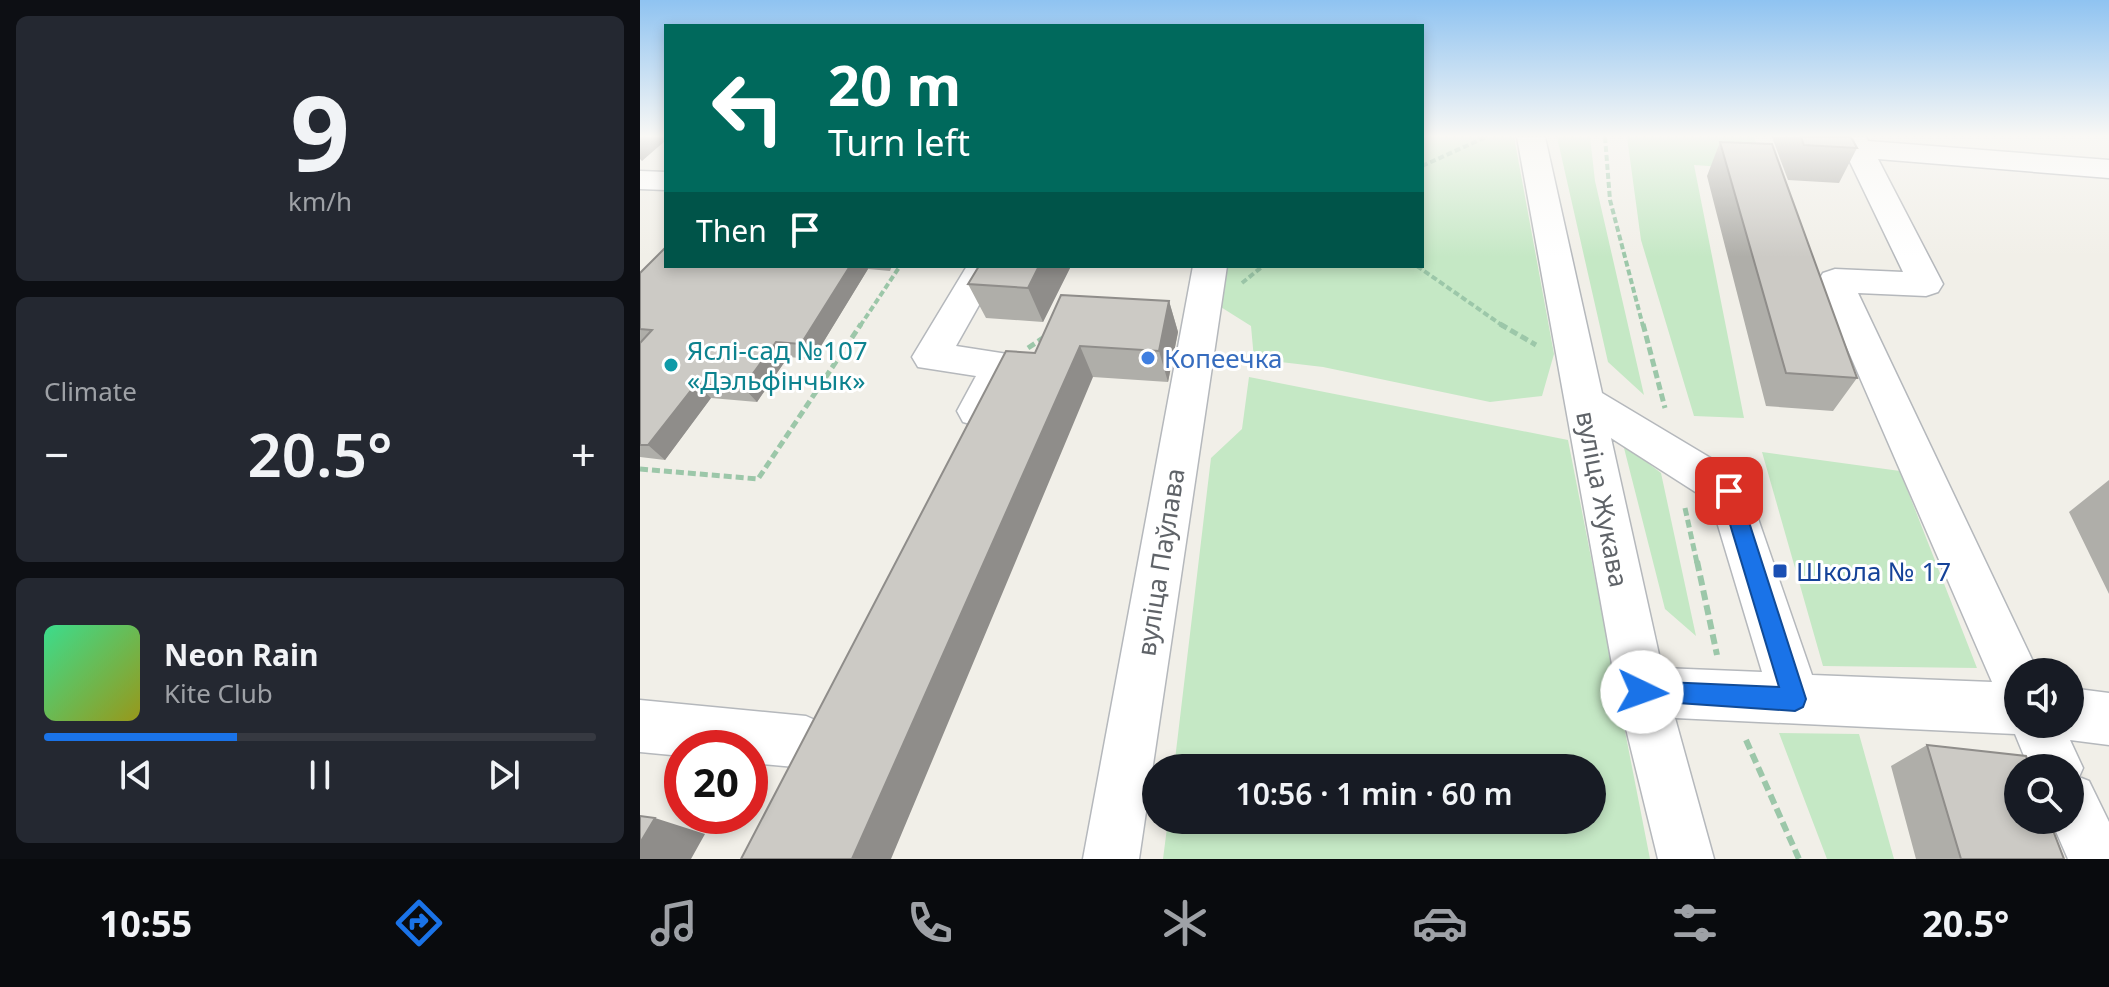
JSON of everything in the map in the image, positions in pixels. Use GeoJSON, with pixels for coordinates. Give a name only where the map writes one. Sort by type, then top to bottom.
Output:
{"type":"FeatureCollection","features":[{"type":"Feature","properties":{"kind":"street","name":"вуліца Жукава"},"geometry":{"type":"LineString","coordinates":[[1539,177],[1642,692],[1686,859]]}},
{"type":"Feature","properties":{"kind":"street"},"geometry":{"type":"LineString","coordinates":[[1872,177],[1926,284],[1835,281],[2006,658]]}},
{"type":"Feature","properties":{"kind":"street"},"geometry":{"type":"LineString","coordinates":[[640,180],[664,181]]}},
{"type":"Feature","properties":{"kind":"street"},"geometry":{"type":"LineString","coordinates":[[958,449],[1001,365],[931,357],[983,268]]}},
{"type":"Feature","properties":{"kind":"street","name":"вуліца Паўлава"},"geometry":{"type":"LineString","coordinates":[[1111,859],[1210,268]]}},
{"type":"Feature","properties":{"kind":"street"},"geometry":{"type":"LineString","coordinates":[[1583,401],[1729,491],[1795,699]]}},
{"type":"Feature","properties":{"kind":"street"},"geometry":{"type":"LineString","coordinates":[[1642,692],[2004,708]]}},
{"type":"Feature","properties":{"kind":"street"},"geometry":{"type":"LineString","coordinates":[[2084,716],[2109,719]]}},
{"type":"Feature","properties":{"kind":"street"},"geometry":{"type":"LineString","coordinates":[[640,726],[806,741]]}},
{"type":"Feature","properties":{"kind":"street"},"geometry":{"type":"LineString","coordinates":[[2084,831],[2097,859]]}},
{"type":"Feature","properties":{"kind":"path"},"geometry":{"type":"LineString","coordinates":[[640,469],[758,479],[899,268]]}},
{"type":"Feature","properties":{"kind":"path"},"geometry":{"type":"LineString","coordinates":[[1001,365],[1051,332]]}},
{"type":"Feature","properties":{"kind":"green space"},"geometry":{"type":"Polygon","coordinates":[[[1424,177],[1521,177],[1554,354],[1542,396],[1490,402],[1323,367],[1254,359],[1251,326],[1216,304],[1222,268],[1424,268],[1424,177]]]}},
{"type":"Feature","properties":{"kind":"green space"},"geometry":{"type":"Polygon","coordinates":[[[1566,177],[1595,177],[1644,395],[1608,362],[1566,177]]]}},
{"type":"Feature","properties":{"kind":"green space"},"geometry":{"type":"Polygon","coordinates":[[[1632,177],[1696,177],[1744,418],[1694,416],[1641,240],[1632,177]]]}},
{"type":"Feature","properties":{"kind":"green space"},"geometry":{"type":"Polygon","coordinates":[[[1249,377],[1568,440],[1650,859],[1163,859],[1166,834],[1606,834],[1606,754],[1176,754],[1211,458],[1242,429],[1249,377]]]}},
{"type":"Feature","properties":{"kind":"green space"},"geometry":{"type":"Polygon","coordinates":[[[1623,444],[1661,473],[1696,636],[1665,609],[1623,444]]]}},
{"type":"Feature","properties":{"kind":"green space"},"geometry":{"type":"Polygon","coordinates":[[[1762,452],[1900,471],[1977,668],[1823,666],[1762,452]]]}},
{"type":"Feature","properties":{"kind":"green space"},"geometry":{"type":"Polygon","coordinates":[[[1779,733],[1859,734],[1894,859],[1827,859],[1779,733]]]}},
{"type":"Feature","properties":{"kind":"building"},"geometry":{"type":"Polygon","coordinates":[[[1730,177],[1784,177],[1857,378],[1786,373],[1730,177]]]}},
{"type":"Feature","properties":{"kind":"building"},"geometry":{"type":"Polygon","coordinates":[[[664,249],[664,268],[849,268],[801,344],[776,342],[743,387],[696,384],[648,445],[640,445],[640,343],[652,330],[640,329],[640,273],[664,249]]]}},
{"type":"Feature","properties":{"kind":"building"},"geometry":{"type":"Polygon","coordinates":[[[978,268],[1038,268],[1028,288],[968,284],[978,268]]]}},
{"type":"Feature","properties":{"kind":"building"},"geometry":{"type":"Polygon","coordinates":[[[1061,295],[1169,301],[1159,351],[1080,346],[852,859],[741,859],[754,834],[768,834],[768,807],[1006,351],[1035,353],[1061,295]]]}},
{"type":"Feature","properties":{"kind":"building"},"geometry":{"type":"Polygon","coordinates":[[[1927,745],[2008,754],[2004,754],[2004,834],[2054,834],[2064,859],[1961,859],[1927,745]]]}},
{"type":"Feature","properties":{"kind":"building"},"geometry":{"type":"Polygon","coordinates":[[[640,816],[655,818],[640,843],[640,816]]]}},
{"type":"Feature","properties":{"kind":"place","name":"Копеечка"},"geometry":{"type":"Point","coordinates":[1148,358]}},
{"type":"Feature","properties":{"kind":"place","name":"Яслі-сад №107 «Дэльфінчык»"},"geometry":{"type":"Point","coordinates":[671,365]}},
{"type":"Feature","properties":{"kind":"place","name":"Школа № 17"},"geometry":{"type":"Point","coordinates":[1780,571]}},
{"type":"Feature","properties":{"kind":"route"},"geometry":{"type":"LineString","coordinates":[[1642,692],[1795,699],[1729,491]]}}]}
